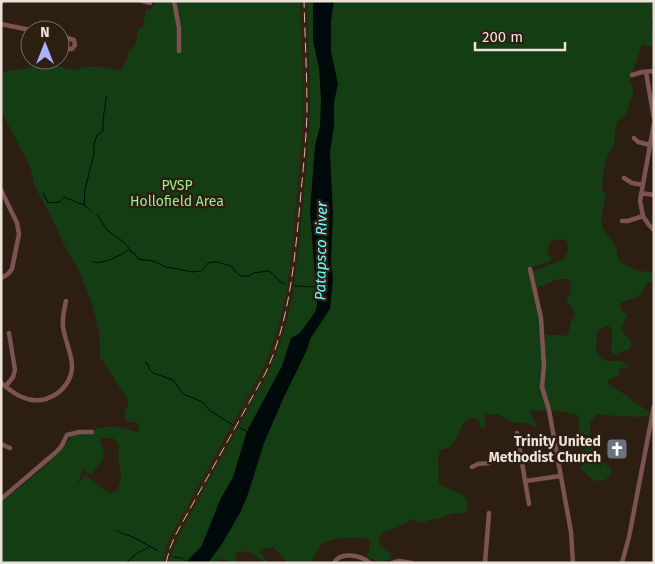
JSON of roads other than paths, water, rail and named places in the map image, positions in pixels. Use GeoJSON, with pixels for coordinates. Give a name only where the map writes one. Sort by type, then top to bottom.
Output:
{"type":"FeatureCollection","features":[{"type":"Feature","properties":{"kind":"street"},"geometry":{"type":"LineString","coordinates":[[143,1],[150,3]]}},
{"type":"Feature","properties":{"kind":"street"},"geometry":{"type":"LineString","coordinates":[[174,1],[180,28],[179,51]]}},
{"type":"Feature","properties":{"kind":"street"},"geometry":{"type":"LineString","coordinates":[[1,24],[20,28]]}},
{"type":"Feature","properties":{"kind":"street"},"geometry":{"type":"LineString","coordinates":[[66,38],[74,40],[74,47],[70,49],[65,45],[66,38]]}},
{"type":"Feature","properties":{"kind":"street"},"geometry":{"type":"LineString","coordinates":[[632,75],[654,71]]}},
{"type":"Feature","properties":{"kind":"street"},"geometry":{"type":"LineString","coordinates":[[646,72],[654,119]]}},
{"type":"Feature","properties":{"kind":"street"},"geometry":{"type":"LineString","coordinates":[[654,123],[640,207],[649,226],[654,230]]}},
{"type":"Feature","properties":{"kind":"street"},"geometry":{"type":"LineString","coordinates":[[634,138],[638,142],[650,145]]}},
{"type":"Feature","properties":{"kind":"street"},"geometry":{"type":"LineString","coordinates":[[624,178],[632,183],[643,185]]}},
{"type":"Feature","properties":{"kind":"street"},"geometry":{"type":"LineString","coordinates":[[1,190],[17,223],[19,234],[12,269],[1,278]]}},
{"type":"Feature","properties":{"kind":"street"},"geometry":{"type":"LineString","coordinates":[[641,193],[654,195]]}},
{"type":"Feature","properties":{"kind":"street"},"geometry":{"type":"LineString","coordinates":[[622,221],[633,220],[643,216]]}},
{"type":"Feature","properties":{"kind":"street"},"geometry":{"type":"LineString","coordinates":[[530,269],[542,328],[543,393],[549,410],[571,532],[574,563]]}},
{"type":"Feature","properties":{"kind":"street"},"geometry":{"type":"LineString","coordinates":[[10,333],[15,370],[14,377],[3,384],[18,396],[24,398],[34,400],[53,396],[65,387],[73,366],[63,326],[66,301]]}},
{"type":"Feature","properties":{"kind":"street"},"geometry":{"type":"LineString","coordinates":[[622,563],[629,537],[654,406]]}},
{"type":"Feature","properties":{"kind":"street"},"geometry":{"type":"LineString","coordinates":[[1,499],[55,453],[61,447],[67,434],[92,432]]}},
{"type":"Feature","properties":{"kind":"street"},"geometry":{"type":"LineString","coordinates":[[517,433],[530,504]]}},
{"type":"Feature","properties":{"kind":"street"},"geometry":{"type":"LineString","coordinates":[[1,444],[10,448]]}},
{"type":"Feature","properties":{"kind":"street"},"geometry":{"type":"LineString","coordinates":[[472,467],[520,453]]}},
{"type":"Feature","properties":{"kind":"street"},"geometry":{"type":"LineString","coordinates":[[526,481],[560,476]]}},
{"type":"Feature","properties":{"kind":"street"},"geometry":{"type":"LineString","coordinates":[[485,563],[488,513]]}},
{"type":"Feature","properties":{"kind":"street"},"geometry":{"type":"LineString","coordinates":[[334,563],[338,558],[350,556],[363,558],[370,563]]}},
{"type":"Feature","properties":{"kind":"street"},"geometry":{"type":"LineString","coordinates":[[392,563],[402,561],[412,563]]}},
{"type":"Feature","properties":{"kind":"water","name":"Patapsco River"},"geometry":{"type":"Polygon","coordinates":[[[313,1],[334,1],[331,21],[331,52],[338,84],[334,102],[334,126],[330,153],[333,213],[331,261],[333,279],[330,309],[310,339],[307,350],[283,399],[264,443],[241,511],[222,544],[208,563],[185,563],[201,547],[220,500],[233,477],[247,431],[282,366],[291,338],[300,333],[316,310],[310,211],[315,146],[320,126],[321,100],[319,68],[313,41],[313,1]]]}},
{"type":"Feature","properties":{"kind":"waterway"},"geometry":{"type":"LineString","coordinates":[[84,205],[85,189],[94,154],[94,144],[97,135],[103,131],[107,96]]}},
{"type":"Feature","properties":{"kind":"waterway"},"geometry":{"type":"LineString","coordinates":[[43,193],[48,203],[59,202],[64,197],[84,205],[91,211]]}},
{"type":"Feature","properties":{"kind":"waterway"},"geometry":{"type":"LineString","coordinates":[[97,215],[108,231],[131,250]]}},
{"type":"Feature","properties":{"kind":"waterway"},"geometry":{"type":"LineString","coordinates":[[93,262],[106,261],[128,250],[134,253],[138,259],[153,261],[166,267],[192,272],[201,271],[208,263],[212,262],[231,266],[242,276],[250,276],[253,273],[268,271],[285,284]]}},
{"type":"Feature","properties":{"kind":"waterway"},"geometry":{"type":"LineString","coordinates":[[295,286],[317,287]]}},
{"type":"Feature","properties":{"kind":"waterway"},"geometry":{"type":"LineString","coordinates":[[145,362],[153,373],[173,380],[183,394],[204,403],[209,410],[233,425]]}},
{"type":"Feature","properties":{"kind":"waterway"},"geometry":{"type":"LineString","coordinates":[[240,428],[246,431]]}},
{"type":"Feature","properties":{"kind":"waterway"},"geometry":{"type":"LineString","coordinates":[[116,530],[158,551]]}},
{"type":"Feature","properties":{"kind":"waterway"},"geometry":{"type":"LineString","coordinates":[[126,563],[136,554],[149,547]]}},
{"type":"Feature","properties":{"kind":"waterway"},"geometry":{"type":"LineString","coordinates":[[174,557],[182,558],[188,563]]}},
{"type":"Feature","properties":{"kind":"railway"},"geometry":{"type":"LineString","coordinates":[[166,563],[176,534],[265,374],[273,356],[285,316],[295,255],[306,138],[307,98],[304,1]]}},
{"type":"Feature","properties":{"kind":"place","name":"Trinity United Methodist Church"},"geometry":{"type":"Point","coordinates":[617,449]}},
{"type":"Feature","properties":{"kind":"park label","name":"PVSP Hollofield Area"},"geometry":{"type":"Point","coordinates":[177,194]}}]}
